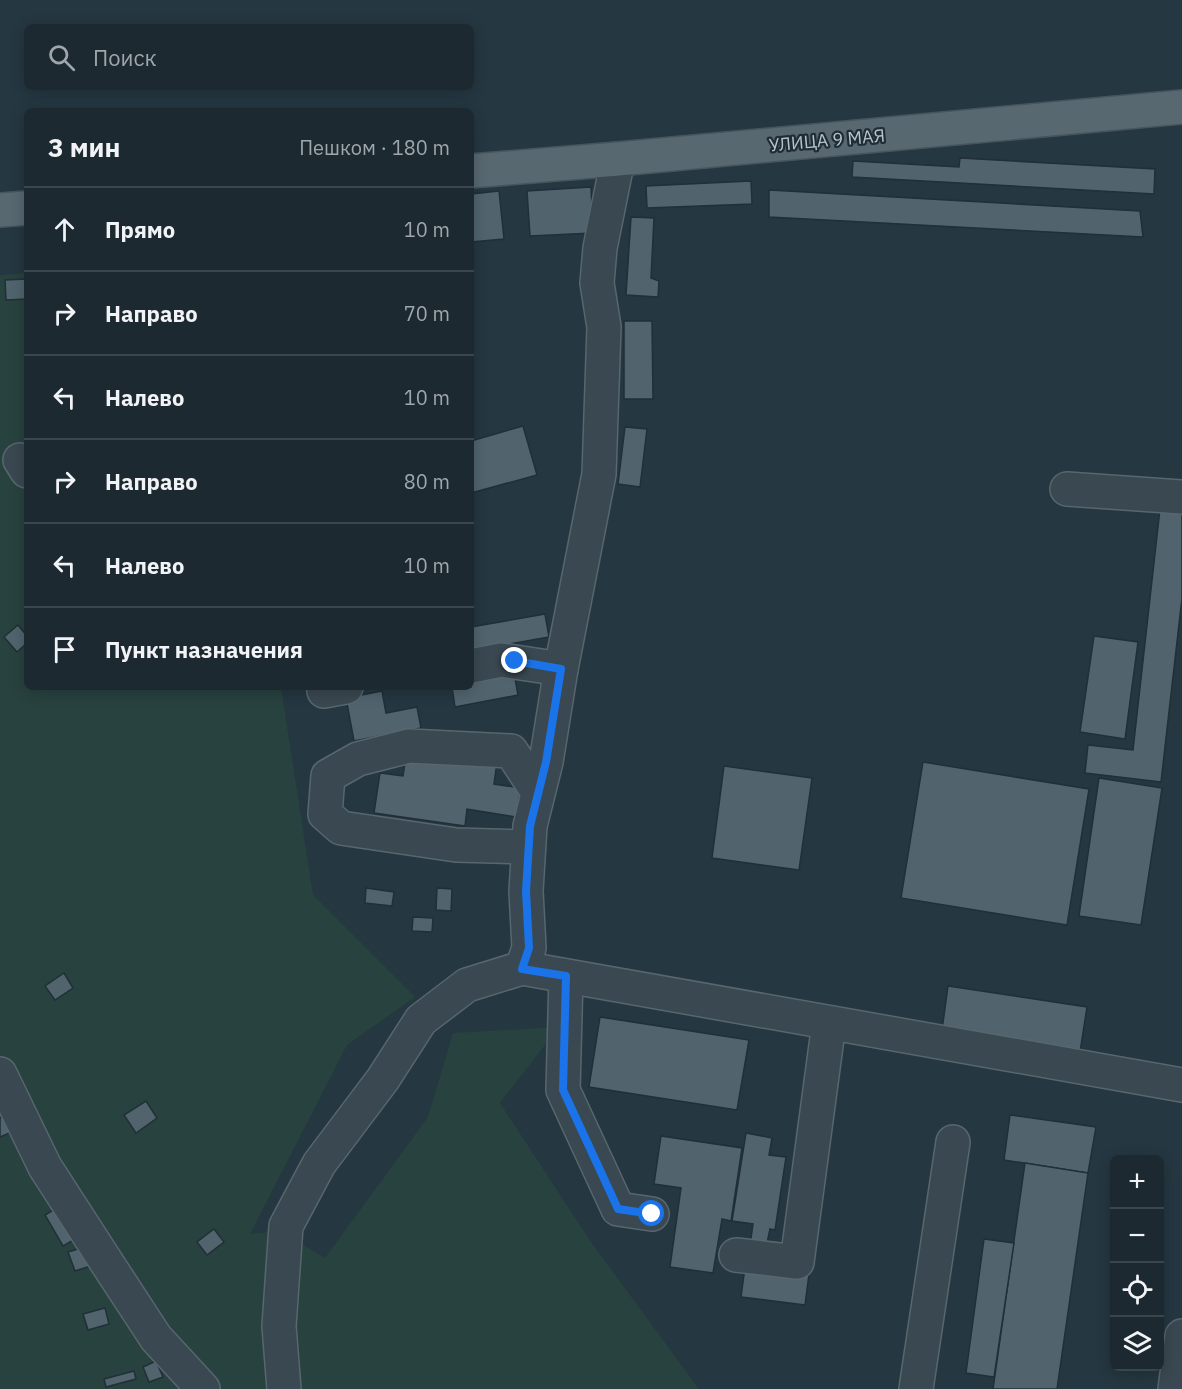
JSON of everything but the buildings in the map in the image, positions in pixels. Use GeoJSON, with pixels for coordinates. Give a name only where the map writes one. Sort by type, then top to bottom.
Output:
{"type":"FeatureCollection","features":[{"type":"Feature","properties":{"kind":"main road","name":"УЛИЦА 9 МАЯ"},"geometry":{"type":"LineString","coordinates":[[474,171],[1182,107]]}},
{"type":"Feature","properties":{"kind":"main road"},"geometry":{"type":"LineString","coordinates":[[0,210],[24,208]]}},
{"type":"Feature","properties":{"kind":"street"},"geometry":{"type":"LineString","coordinates":[[522,969],[529,948],[526,891],[530,826],[546,762],[561,669],[599,474],[604,327],[597,283],[600,248],[618,159]]}},
{"type":"Feature","properties":{"kind":"street"},"geometry":{"type":"LineString","coordinates":[[1067,489],[1182,497]]}},
{"type":"Feature","properties":{"kind":"street"},"geometry":{"type":"LineString","coordinates":[[474,665],[501,660],[561,669]]}},
{"type":"Feature","properties":{"kind":"street"},"geometry":{"type":"LineString","coordinates":[[528,847],[456,845],[341,828],[325,814],[327,776],[358,759],[409,746],[512,751],[538,792]]}},
{"type":"Feature","properties":{"kind":"street"},"geometry":{"type":"LineString","coordinates":[[284,1389],[279,1326],[286,1226],[319,1164],[383,1079],[421,1020],[467,985],[522,969],[1182,1085]]}},
{"type":"Feature","properties":{"kind":"street"},"geometry":{"type":"LineString","coordinates":[[566,976],[563,1090],[618,1209],[652,1214]]}},
{"type":"Feature","properties":{"kind":"street"},"geometry":{"type":"LineString","coordinates":[[736,1255],[797,1262],[829,1023]]}},
{"type":"Feature","properties":{"kind":"street"},"geometry":{"type":"LineString","coordinates":[[0,1074],[45,1167],[156,1338],[203,1389]]}},
{"type":"Feature","properties":{"kind":"street"},"geometry":{"type":"LineString","coordinates":[[916,1389],[953,1142]]}},
{"type":"Feature","properties":{"kind":"street"},"geometry":{"type":"LineString","coordinates":[[1174,1389],[1182,1336]]}},
{"type":"Feature","properties":{"kind":"green space"},"geometry":{"type":"Polygon","coordinates":[[[24,273],[24,690],[281,690],[313,895],[415,997],[347,1045],[250,1234],[280,1231],[325,1258],[428,1117],[453,1033],[559,1027],[500,1103],[591,1242],[699,1389],[0,1389],[0,275],[24,273]]]}},
{"type":"Feature","properties":{"kind":"route"},"geometry":{"type":"LineString","coordinates":[[515,661],[561,669],[546,762],[530,826],[526,891],[529,948],[522,969],[566,976],[563,1090],[618,1209],[652,1214]]}}]}
